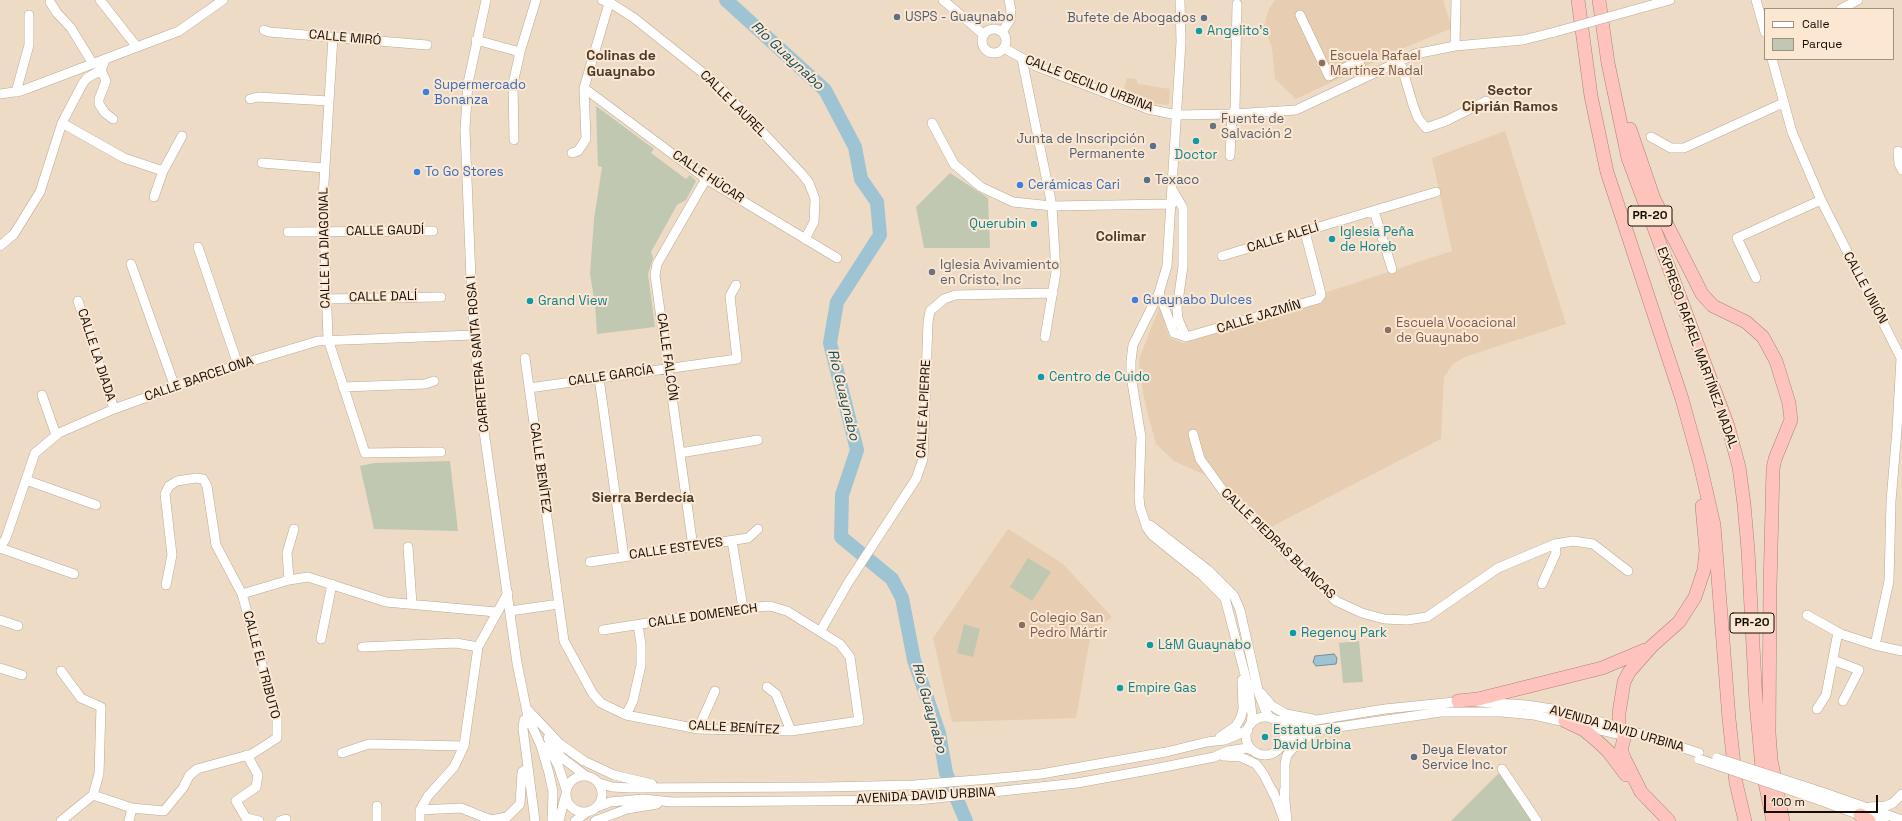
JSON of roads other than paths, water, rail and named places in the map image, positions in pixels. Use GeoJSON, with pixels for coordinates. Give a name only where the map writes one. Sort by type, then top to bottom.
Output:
{"type":"FeatureCollection","features":[{"type":"Feature","properties":{"kind":"highway","name":"PR-20"},"geometry":{"type":"LineString","coordinates":[[1578,0],[1591,96],[1607,172],[1682,399],[1700,464],[1714,525],[1729,719],[1736,783],[1745,821]]}},
{"type":"Feature","properties":{"kind":"highway","name":"EXPRESO RAFAEL MARTÍNEZ NADAL"},"geometry":{"type":"LineString","coordinates":[[1599,0],[1608,63],[1628,158],[1728,426],[1739,467],[1748,550],[1756,703],[1762,768],[1773,821]]}},
{"type":"Feature","properties":{"kind":"highway"},"geometry":{"type":"LineString","coordinates":[[1608,63],[1624,106],[1640,164],[1654,199],[1702,294],[1713,306],[1746,322],[1763,338],[1776,362],[1790,403],[1791,420],[1775,459],[1773,469],[1770,579],[1769,733],[1771,760],[1783,821]]}},
{"type":"Feature","properties":{"kind":"highway"},"geometry":{"type":"LineString","coordinates":[[1642,792],[1621,750],[1622,731],[1619,713],[1624,682],[1629,672],[1652,646],[1679,622],[1686,613],[1701,582],[1706,543],[1701,496],[1700,464]]}},
{"type":"Feature","properties":{"kind":"highway"},"geometry":{"type":"LineString","coordinates":[[1458,701],[1478,699],[1602,668],[1652,646]]}},
{"type":"Feature","properties":{"kind":"highway"},"geometry":{"type":"LineString","coordinates":[[1565,721],[1584,730],[1596,739],[1669,821]]}},
{"type":"Feature","properties":{"kind":"street"},"geometry":{"type":"LineString","coordinates":[[100,0],[137,47]]}},
{"type":"Feature","properties":{"kind":"street"},"geometry":{"type":"LineString","coordinates":[[0,94],[16,92],[105,60],[179,31],[222,0]]}},
{"type":"Feature","properties":{"kind":"street","name":"CARRETERA SANTA ROSA I"},"geometry":{"type":"LineString","coordinates":[[486,0],[476,40],[468,83],[465,129],[474,335],[480,403],[517,663],[528,717],[541,746],[549,773],[553,792],[552,821]]}},
{"type":"Feature","properties":{"kind":"street"},"geometry":{"type":"LineString","coordinates":[[514,140],[513,84],[520,52],[536,0]]}},
{"type":"Feature","properties":{"kind":"street"},"geometry":{"type":"LineString","coordinates":[[943,0],[983,34]]}},
{"type":"Feature","properties":{"kind":"street"},"geometry":{"type":"LineString","coordinates":[[1002,32],[1010,20],[1011,10],[1009,0]]}},
{"type":"Feature","properties":{"kind":"street"},"geometry":{"type":"LineString","coordinates":[[1180,0],[1181,42],[1173,191],[1167,266],[1159,293],[1133,345],[1131,361],[1131,376],[1141,438],[1140,507],[1147,528],[1152,535],[1203,576],[1222,593],[1225,598],[1250,703],[1247,742],[1256,752],[1269,774],[1274,795]]}},
{"type":"Feature","properties":{"kind":"street"},"geometry":{"type":"LineString","coordinates":[[1455,46],[1456,0]]}},
{"type":"Feature","properties":{"kind":"street","name":"CALLE CECILIO URBINA"},"geometry":{"type":"LineString","coordinates":[[1004,48],[1022,59],[1140,106],[1177,115],[1232,114],[1296,110],[1415,54],[1455,46],[1524,40],[1670,0]]}},
{"type":"Feature","properties":{"kind":"street"},"geometry":{"type":"LineString","coordinates":[[1756,0],[1764,28]]}},
{"type":"Feature","properties":{"kind":"street"},"geometry":{"type":"LineString","coordinates":[[1842,8],[1858,0]]}},
{"type":"Feature","properties":{"kind":"street"},"geometry":{"type":"LineString","coordinates":[[572,153],[578,151],[586,139],[584,88],[607,1]]}},
{"type":"Feature","properties":{"kind":"street","name":"CALLE LAUREL"},"geometry":{"type":"LineString","coordinates":[[607,1],[634,18],[718,85],[802,174],[809,183],[815,199],[814,222],[805,239]]}},
{"type":"Feature","properties":{"kind":"street"},"geometry":{"type":"LineString","coordinates":[[50,2],[57,13],[71,28],[93,64]]}},
{"type":"Feature","properties":{"kind":"street"},"geometry":{"type":"LineString","coordinates":[[1230,156],[1232,114],[1235,109],[1237,4]]}},
{"type":"Feature","properties":{"kind":"street"},"geometry":{"type":"LineString","coordinates":[[16,92],[29,45],[29,15]]}},
{"type":"Feature","properties":{"kind":"street"},"geometry":{"type":"LineString","coordinates":[[1300,15],[1329,76],[1358,61],[1366,77]]}},
{"type":"Feature","properties":{"kind":"street"},"geometry":{"type":"LineString","coordinates":[[991,28],[1002,32],[1006,38],[1004,48],[996,53],[986,51],[981,43],[983,34],[991,28]]}},
{"type":"Feature","properties":{"kind":"street","name":"CALLE MIRÓ"},"geometry":{"type":"LineString","coordinates":[[264,30],[269,32],[427,45]]}},
{"type":"Feature","properties":{"kind":"street","name":"CALLE LA DIAGONAL"},"geometry":{"type":"LineString","coordinates":[[333,37],[323,198],[328,340],[365,453],[440,452]]}},
{"type":"Feature","properties":{"kind":"street"},"geometry":{"type":"LineString","coordinates":[[476,40],[520,52]]}},
{"type":"Feature","properties":{"kind":"street"},"geometry":{"type":"LineString","coordinates":[[1022,59],[1052,206],[1056,272],[1045,337]]}},
{"type":"Feature","properties":{"kind":"street"},"geometry":{"type":"LineString","coordinates":[[0,246],[14,234],[40,192],[62,123],[87,78],[101,70],[105,60]]}},
{"type":"Feature","properties":{"kind":"street"},"geometry":{"type":"LineString","coordinates":[[1400,60],[1413,105],[1426,128],[1446,121],[1486,101]]}},
{"type":"Feature","properties":{"kind":"street","name":"CALLE UNIÓN"},"geometry":{"type":"LineString","coordinates":[[1772,60],[1792,132],[1821,200],[1901,358]]}},
{"type":"Feature","properties":{"kind":"street"},"geometry":{"type":"LineString","coordinates":[[101,70],[106,81],[99,99],[99,104],[105,113],[113,119]]}},
{"type":"Feature","properties":{"kind":"street","name":"CALLE HÚCAR"},"geometry":{"type":"LineString","coordinates":[[584,88],[706,179],[837,258]]}},
{"type":"Feature","properties":{"kind":"street"},"geometry":{"type":"LineString","coordinates":[[250,99],[258,97],[329,101]]}},
{"type":"Feature","properties":{"kind":"street"},"geometry":{"type":"LineString","coordinates":[[1651,137],[1671,148],[1684,148],[1783,103]]}},
{"type":"Feature","properties":{"kind":"street"},"geometry":{"type":"LineString","coordinates":[[62,123],[124,158],[163,171]]}},
{"type":"Feature","properties":{"kind":"street"},"geometry":{"type":"LineString","coordinates":[[932,123],[954,164],[981,187],[1013,202],[1052,206],[1172,204]]}},
{"type":"Feature","properties":{"kind":"street"},"geometry":{"type":"LineString","coordinates":[[154,197],[163,171],[182,136]]}},
{"type":"Feature","properties":{"kind":"street"},"geometry":{"type":"LineString","coordinates":[[1898,151],[1899,164],[1902,170]]}},
{"type":"Feature","properties":{"kind":"street"},"geometry":{"type":"LineString","coordinates":[[262,163],[325,168]]}},
{"type":"Feature","properties":{"kind":"street","name":"CALLE FALCÓN"},"geometry":{"type":"LineString","coordinates":[[693,547],[655,275],[657,264],[706,179]]}},
{"type":"Feature","properties":{"kind":"street"},"geometry":{"type":"LineString","coordinates":[[1173,191],[1183,208],[1183,266],[1177,309],[1178,320],[1186,338]]}},
{"type":"Feature","properties":{"kind":"street","name":"CALLE ALELÍ"},"geometry":{"type":"LineString","coordinates":[[1222,256],[1436,192]]}},
{"type":"Feature","properties":{"kind":"street"},"geometry":{"type":"LineString","coordinates":[[1756,278],[1737,238],[1821,200]]}},
{"type":"Feature","properties":{"kind":"street"},"geometry":{"type":"LineString","coordinates":[[1374,211],[1392,269]]}},
{"type":"Feature","properties":{"kind":"street","name":"CALLE GAUDÍ"},"geometry":{"type":"LineString","coordinates":[[288,232],[434,231]]}},
{"type":"Feature","properties":{"kind":"street","name":"CALLE JAZMÍN"},"geometry":{"type":"LineString","coordinates":[[1186,338],[1320,298],[1320,290],[1305,232]]}},
{"type":"Feature","properties":{"kind":"street"},"geometry":{"type":"LineString","coordinates":[[198,247],[238,365]]}},
{"type":"Feature","properties":{"kind":"street"},"geometry":{"type":"LineString","coordinates":[[131,264],[175,387]]}},
{"type":"Feature","properties":{"kind":"street","name":"CALLE GARCÍA"},"geometry":{"type":"LineString","coordinates":[[529,388],[737,359],[730,296],[736,286]]}},
{"type":"Feature","properties":{"kind":"street","name":"CALLE ALPIERRE"},"geometry":{"type":"LineString","coordinates":[[820,630],[848,583],[916,479],[923,460],[928,322],[930,311],[944,299],[955,295],[1053,293]]}},
{"type":"Feature","properties":{"kind":"street"},"geometry":{"type":"LineString","coordinates":[[1159,293],[1174,333],[1186,338]]}},
{"type":"Feature","properties":{"kind":"street","name":"CALLE DALÍ"},"geometry":{"type":"LineString","coordinates":[[326,299],[440,297]]}},
{"type":"Feature","properties":{"kind":"street","name":"CALLE LA DIADA"},"geometry":{"type":"LineString","coordinates":[[78,301],[114,409]]}},
{"type":"Feature","properties":{"kind":"street","name":"CALLE BARCELONA"},"geometry":{"type":"LineString","coordinates":[[0,548],[6,538],[35,453],[56,435],[114,409],[175,387],[238,365],[328,340],[474,335]]}},
{"type":"Feature","properties":{"kind":"street"},"geometry":{"type":"LineString","coordinates":[[1874,645],[1889,581],[1891,501],[1902,346]]}},
{"type":"Feature","properties":{"kind":"street","name":"CALLE BENÍTEZ"},"geometry":{"type":"LineString","coordinates":[[524,358],[564,640],[594,694],[606,707],[626,715],[698,729],[791,731],[859,721],[850,657],[840,644],[820,630]]}},
{"type":"Feature","properties":{"kind":"street"},"geometry":{"type":"LineString","coordinates":[[599,378],[624,557]]}},
{"type":"Feature","properties":{"kind":"street"},"geometry":{"type":"LineString","coordinates":[[343,386],[425,384],[434,381]]}},
{"type":"Feature","properties":{"kind":"street"},"geometry":{"type":"LineString","coordinates":[[42,395],[56,435]]}},
{"type":"Feature","properties":{"kind":"street","name":"CALLE PIEDRAS BLANCAS"},"geometry":{"type":"LineString","coordinates":[[1193,434],[1200,459],[1226,495],[1336,601],[1362,613],[1384,618],[1407,620],[1427,617],[1498,568],[1555,544],[1573,541],[1593,544],[1628,571]]}},
{"type":"Feature","properties":{"kind":"street"},"geometry":{"type":"LineString","coordinates":[[680,453],[758,440]]}},
{"type":"Feature","properties":{"kind":"street"},"geometry":{"type":"LineString","coordinates":[[166,585],[172,555],[165,494],[168,486],[177,481],[196,478],[203,480],[207,486],[216,545],[242,594],[289,580],[308,577],[386,602],[496,612]]}},
{"type":"Feature","properties":{"kind":"street"},"geometry":{"type":"LineString","coordinates":[[26,480],[96,505]]}},
{"type":"Feature","properties":{"kind":"street"},"geometry":{"type":"LineString","coordinates":[[1145,519],[1157,531],[1208,570],[1234,596],[1240,610],[1256,684],[1262,704],[1273,719],[1284,730],[1279,761],[1285,796]]}},
{"type":"Feature","properties":{"kind":"street"},"geometry":{"type":"LineString","coordinates":[[289,580],[288,553],[294,529]]}},
{"type":"Feature","properties":{"kind":"street","name":"CALLE ESTEVES"},"geometry":{"type":"LineString","coordinates":[[590,562],[748,538],[758,529]]}},
{"type":"Feature","properties":{"kind":"street"},"geometry":{"type":"LineString","coordinates":[[732,541],[743,608]]}},
{"type":"Feature","properties":{"kind":"street"},"geometry":{"type":"LineString","coordinates":[[1542,584],[1556,553],[1555,544]]}},
{"type":"Feature","properties":{"kind":"street"},"geometry":{"type":"LineString","coordinates":[[408,547],[412,604]]}},
{"type":"Feature","properties":{"kind":"street"},"geometry":{"type":"LineString","coordinates":[[0,548],[74,574]]}},
{"type":"Feature","properties":{"kind":"street"},"geometry":{"type":"LineString","coordinates":[[321,638],[332,584]]}},
{"type":"Feature","properties":{"kind":"street"},"geometry":{"type":"LineString","coordinates":[[420,821],[420,810],[428,796],[454,767],[464,746],[478,647],[496,612],[508,593]]}},
{"type":"Feature","properties":{"kind":"street","name":"CALLE EL TRIBUTO"},"geometry":{"type":"LineString","coordinates":[[93,794],[132,808],[164,811],[183,788],[189,776],[197,769],[247,755],[277,738],[277,718],[242,594]]}},
{"type":"Feature","properties":{"kind":"street"},"geometry":{"type":"LineString","coordinates":[[510,611],[559,604]]}},
{"type":"Feature","properties":{"kind":"street","name":"CALLE DOMENECH"},"geometry":{"type":"LineString","coordinates":[[603,630],[743,608],[770,606],[786,611],[820,630]]}},
{"type":"Feature","properties":{"kind":"street"},"geometry":{"type":"LineString","coordinates":[[1807,615],[1838,632],[1874,645],[1902,651]]}},
{"type":"Feature","properties":{"kind":"street"},"geometry":{"type":"LineString","coordinates":[[0,620],[18,626]]}},
{"type":"Feature","properties":{"kind":"street"},"geometry":{"type":"LineString","coordinates":[[626,715],[633,701],[641,665],[641,644],[638,625]]}},
{"type":"Feature","properties":{"kind":"street"},"geometry":{"type":"LineString","coordinates":[[1817,709],[1826,695],[1838,632]]}},
{"type":"Feature","properties":{"kind":"street"},"geometry":{"type":"LineString","coordinates":[[362,647],[456,643],[478,647]]}},
{"type":"Feature","properties":{"kind":"street"},"geometry":{"type":"LineString","coordinates":[[1833,660],[1859,670],[1843,701]]}},
{"type":"Feature","properties":{"kind":"street"},"geometry":{"type":"LineString","coordinates":[[1207,742],[1226,734],[1236,726],[1240,720],[1243,709],[1242,666]]}},
{"type":"Feature","properties":{"kind":"street"},"geometry":{"type":"LineString","coordinates":[[0,668],[22,674]]}},
{"type":"Feature","properties":{"kind":"street"},"geometry":{"type":"LineString","coordinates":[[60,671],[81,698],[101,707],[99,774],[93,794],[61,821]]}},
{"type":"Feature","properties":{"kind":"street"},"geometry":{"type":"LineString","coordinates":[[1256,684],[1265,699],[1277,710],[1296,717],[1317,720]]}},
{"type":"Feature","properties":{"kind":"street"},"geometry":{"type":"LineString","coordinates":[[767,687],[776,694],[791,731]]}},
{"type":"Feature","properties":{"kind":"street"},"geometry":{"type":"LineString","coordinates":[[698,729],[715,691]]}},
{"type":"Feature","properties":{"kind":"street","name":"AVENIDA DAVID URBINA"},"geometry":{"type":"LineString","coordinates":[[1273,719],[1298,725],[1317,720],[1458,701],[1542,707],[1581,715],[1622,731],[1819,796],[1884,821]]}},
{"type":"Feature","properties":{"kind":"street"},"geometry":{"type":"LineString","coordinates":[[526,708],[560,744],[584,761],[614,775],[672,787]]}},
{"type":"Feature","properties":{"kind":"street","name":"CARRETERA SANTA ROSA I"},"geometry":{"type":"LineString","coordinates":[[526,708],[561,757],[586,776]]}},
{"type":"Feature","properties":{"kind":"street","name":"CARRETERA SANTA ROSA I"},"geometry":{"type":"LineString","coordinates":[[526,708],[558,765],[566,793]]}},
{"type":"Feature","properties":{"kind":"street","name":"AVENIDA DAVID URBINA"},"geometry":{"type":"LineString","coordinates":[[1282,745],[1303,733],[1441,712],[1501,712],[1534,715],[1622,731]]}},
{"type":"Feature","properties":{"kind":"street"},"geometry":{"type":"LineString","coordinates":[[528,717],[524,720],[523,729],[535,821]]}},
{"type":"Feature","properties":{"kind":"street"},"geometry":{"type":"LineString","coordinates":[[1249,727],[1258,718],[1273,719]]}},
{"type":"Feature","properties":{"kind":"street","name":"AVENIDA DAVID URBINA"},"geometry":{"type":"LineString","coordinates":[[599,783],[622,788],[914,785],[989,779],[1086,766],[1166,752],[1207,742],[1225,740],[1249,727]]}},
{"type":"Feature","properties":{"kind":"street"},"geometry":{"type":"LineString","coordinates":[[1286,821],[1285,764],[1287,755],[1299,742],[1325,729]]}},
{"type":"Feature","properties":{"kind":"street"},"geometry":{"type":"LineString","coordinates":[[342,753],[369,744],[464,746]]}},
{"type":"Feature","properties":{"kind":"street"},"geometry":{"type":"LineString","coordinates":[[1256,752],[1270,754],[1282,745]]}},
{"type":"Feature","properties":{"kind":"street","name":"AVENIDA DAVID URBINA"},"geometry":{"type":"LineString","coordinates":[[597,807],[610,802],[643,799],[672,802],[918,800],[1077,783],[1214,756],[1228,751],[1247,748],[1256,752]]}},
{"type":"Feature","properties":{"kind":"street"},"geometry":{"type":"LineString","coordinates":[[247,755],[258,775],[256,788],[236,801],[246,818],[259,821]]}},
{"type":"Feature","properties":{"kind":"street"},"geometry":{"type":"LineString","coordinates":[[1214,756],[1236,756],[1251,760],[1261,770],[1286,821]]}},
{"type":"Feature","properties":{"kind":"street"},"geometry":{"type":"LineString","coordinates":[[420,810],[461,808],[491,820],[507,817],[520,804],[522,772],[528,768]]}},
{"type":"Feature","properties":{"kind":"street"},"geometry":{"type":"LineString","coordinates":[[1502,769],[1537,821]]}},
{"type":"Feature","properties":{"kind":"street"},"geometry":{"type":"LineString","coordinates":[[559,821],[570,783],[575,778],[586,776],[593,778],[599,783],[602,794],[601,801],[597,807],[575,821]]}},
{"type":"Feature","properties":{"kind":"street"},"geometry":{"type":"LineString","coordinates":[[566,793],[568,804],[573,809],[580,812],[587,812]]}},
{"type":"Feature","properties":{"kind":"street"},"geometry":{"type":"LineString","coordinates":[[1863,814],[1893,803],[1902,794]]}},
{"type":"Feature","properties":{"kind":"street"},"geometry":{"type":"LineString","coordinates":[[595,821],[627,809],[672,802]]}},
{"type":"Feature","properties":{"kind":"street"},"geometry":{"type":"LineString","coordinates":[[377,806],[377,821]]}},
{"type":"Feature","properties":{"kind":"street"},"geometry":{"type":"LineString","coordinates":[[130,821],[132,808]]}},
{"type":"Feature","properties":{"kind":"street","name":"AVENIDA DAVID URBINA"},"geometry":{"type":"LineString","coordinates":[[1863,814],[1902,820]]}},
{"type":"Feature","properties":{"kind":"water"},"geometry":{"type":"Polygon","coordinates":[[[1334,654],[1337,658],[1336,664],[1316,666],[1313,662],[1315,656],[1334,654]]]}},
{"type":"Feature","properties":{"kind":"waterway","name":"Río Guaynabo"},"geometry":{"type":"LineString","coordinates":[[726,0],[825,90],[855,147],[861,179],[877,202],[880,235],[837,302],[830,343],[857,450],[842,495],[841,537],[892,579],[902,598],[914,660],[939,733],[946,773],[966,821]]}},
{"type":"Feature","properties":{"kind":"place","name":"USPS - Guaynabo"},"geometry":{"type":"Point","coordinates":[897,17]}},
{"type":"Feature","properties":{"kind":"place","name":"Bufete de Abogados"},"geometry":{"type":"Point","coordinates":[1204,18]}},
{"type":"Feature","properties":{"kind":"place","name":"Angelito's"},"geometry":{"type":"Point","coordinates":[1199,31]}},
{"type":"Feature","properties":{"kind":"place","name":"Escuela Rafael Martínez Nadal"},"geometry":{"type":"Point","coordinates":[1322,63]}},
{"type":"Feature","properties":{"kind":"place","name":"Supermercado Bonanza"},"geometry":{"type":"Point","coordinates":[426,92]}},
{"type":"Feature","properties":{"kind":"place","name":"Fuente de Salvación 2"},"geometry":{"type":"Point","coordinates":[1213,126]}},
{"type":"Feature","properties":{"kind":"place","name":"Doctor"},"geometry":{"type":"Point","coordinates":[1196,141]}},
{"type":"Feature","properties":{"kind":"place","name":"Junta de Inscripción Permanente"},"geometry":{"type":"Point","coordinates":[1153,146]}},
{"type":"Feature","properties":{"kind":"place","name":"To Go Stores"},"geometry":{"type":"Point","coordinates":[417,172]}},
{"type":"Feature","properties":{"kind":"place","name":"Texaco"},"geometry":{"type":"Point","coordinates":[1147,180]}},
{"type":"Feature","properties":{"kind":"place","name":"Cerámicas Cari"},"geometry":{"type":"Point","coordinates":[1020,185]}},
{"type":"Feature","properties":{"kind":"place","name":"Querubin"},"geometry":{"type":"Point","coordinates":[1034,224]}},
{"type":"Feature","properties":{"kind":"place","name":"Iglesia Peña de Horeb"},"geometry":{"type":"Point","coordinates":[1332,239]}},
{"type":"Feature","properties":{"kind":"place","name":"Iglesia Avivamiento en Cristo, Inc"},"geometry":{"type":"Point","coordinates":[932,272]}},
{"type":"Feature","properties":{"kind":"place","name":"Guaynabo Dulces"},"geometry":{"type":"Point","coordinates":[1135,300]}},
{"type":"Feature","properties":{"kind":"place","name":"Grand View"},"geometry":{"type":"Point","coordinates":[530,301]}},
{"type":"Feature","properties":{"kind":"place","name":"Escuela Vocacional de Guaynabo"},"geometry":{"type":"Point","coordinates":[1388,330]}},
{"type":"Feature","properties":{"kind":"place","name":"Centro de Cuido"},"geometry":{"type":"Point","coordinates":[1041,377]}},
{"type":"Feature","properties":{"kind":"place","name":"Colegio San Pedro Mártir"},"geometry":{"type":"Point","coordinates":[1022,625]}},
{"type":"Feature","properties":{"kind":"place","name":"Regency Park"},"geometry":{"type":"Point","coordinates":[1293,633]}},
{"type":"Feature","properties":{"kind":"place","name":"L&M Guaynabo"},"geometry":{"type":"Point","coordinates":[1150,645]}},
{"type":"Feature","properties":{"kind":"place","name":"Empire Gas"},"geometry":{"type":"Point","coordinates":[1120,688]}},
{"type":"Feature","properties":{"kind":"place","name":"Estatua de David Urbina"},"geometry":{"type":"Point","coordinates":[1265,737]}},
{"type":"Feature","properties":{"kind":"place","name":"Deya Elevator Service Inc."},"geometry":{"type":"Point","coordinates":[1414,757]}},
{"type":"Feature","properties":{"kind":"district","name":"Colinas de Guaynabo"},"geometry":{"type":"Point","coordinates":[621,64]}},
{"type":"Feature","properties":{"kind":"district","name":"Sector Ciprián Ramos"},"geometry":{"type":"Point","coordinates":[1510,100]}},
{"type":"Feature","properties":{"kind":"district","name":"Colimar"},"geometry":{"type":"Point","coordinates":[1121,237]}},
{"type":"Feature","properties":{"kind":"district","name":"Sierra Berdecía"},"geometry":{"type":"Point","coordinates":[643,498]}}]}
